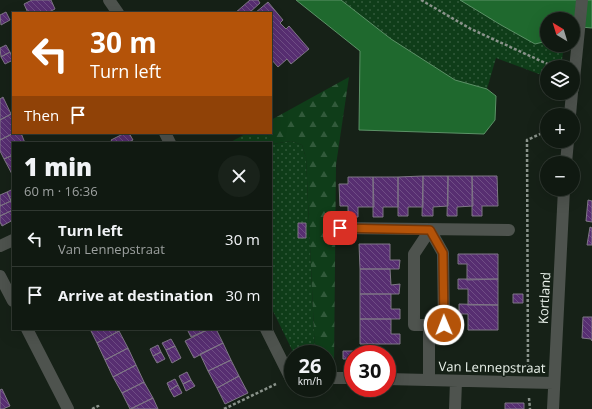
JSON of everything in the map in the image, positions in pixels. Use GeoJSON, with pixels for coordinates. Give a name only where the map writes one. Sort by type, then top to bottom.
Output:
{"type":"FeatureCollection","features":[{"type":"Feature","properties":{"kind":"street"},"geometry":{"type":"LineString","coordinates":[[109,0],[117,12]]}},
{"type":"Feature","properties":{"kind":"street"},"geometry":{"type":"LineString","coordinates":[[576,60],[582,0]]}},
{"type":"Feature","properties":{"kind":"street","name":"Kortland"},"geometry":{"type":"LineString","coordinates":[[553,409],[564,196]]}},
{"type":"Feature","properties":{"kind":"street"},"geometry":{"type":"LineString","coordinates":[[340,228],[509,230]]}},
{"type":"Feature","properties":{"kind":"street"},"geometry":{"type":"LineString","coordinates":[[430,230],[443,253],[444,325],[414,325],[414,254],[430,230]]}},
{"type":"Feature","properties":{"kind":"street"},"geometry":{"type":"LineString","coordinates":[[0,246],[12,240]]}},
{"type":"Feature","properties":{"kind":"street"},"geometry":{"type":"LineString","coordinates":[[0,276],[12,299]]}},
{"type":"Feature","properties":{"kind":"street","name":"Van Lennepstraat"},"geometry":{"type":"LineString","coordinates":[[429,325],[429,380]]}},
{"type":"Feature","properties":{"kind":"street"},"geometry":{"type":"LineString","coordinates":[[28,330],[68,409]]}},
{"type":"Feature","properties":{"kind":"street"},"geometry":{"type":"LineString","coordinates":[[267,330],[284,362]]}},
{"type":"Feature","properties":{"kind":"street","name":"Van Lennepstraat"},"geometry":{"type":"LineString","coordinates":[[396,379],[554,383]]}},
{"type":"Feature","properties":{"kind":"street"},"geometry":{"type":"LineString","coordinates":[[455,409],[456,380]]}},
{"type":"Feature","properties":{"kind":"path"},"geometry":{"type":"LineString","coordinates":[[421,0],[470,30],[540,61]]}},
{"type":"Feature","properties":{"kind":"path"},"geometry":{"type":"LineString","coordinates":[[530,409],[528,382],[527,140],[540,134]]}},
{"type":"Feature","properties":{"kind":"path"},"geometry":{"type":"LineString","coordinates":[[224,409],[284,381]]}},
{"type":"Feature","properties":{"kind":"path"},"geometry":{"type":"LineString","coordinates":[[92,409],[98,406],[99,409]]}},
{"type":"Feature","properties":{"kind":"green space"},"geometry":{"type":"Polygon","coordinates":[[[341,0],[460,0],[535,44],[540,43],[540,52],[563,52],[562,60],[540,60],[540,74],[496,58],[487,89],[455,80],[391,39],[341,0]]]}},
{"type":"Feature","properties":{"kind":"green space"},"geometry":{"type":"Polygon","coordinates":[[[349,77],[336,165],[334,345],[315,345],[306,158],[302,145],[291,141],[273,144],[267,134],[272,134],[272,119],[349,77]]]}},
{"type":"Feature","properties":{"kind":"green space"},"geometry":{"type":"Polygon","coordinates":[[[245,134],[267,134],[272,142],[231,142],[245,134]]]}},
{"type":"Feature","properties":{"kind":"green space"},"geometry":{"type":"Polygon","coordinates":[[[291,141],[302,145],[306,158],[315,345],[290,345],[272,309],[272,142],[273,144],[291,141]]]}},
{"type":"Feature","properties":{"kind":"shaded area"},"geometry":{"type":"Polygon","coordinates":[[[296,0],[341,0],[391,39],[455,80],[487,89],[496,96],[495,120],[484,134],[359,130],[360,51],[296,0]]]}},
{"type":"Feature","properties":{"kind":"shaded area"},"geometry":{"type":"Polygon","coordinates":[[[460,0],[592,0],[592,28],[580,27],[580,12],[540,12],[540,43],[535,44],[460,0]]]}},
{"type":"Feature","properties":{"kind":"building"},"geometry":{"type":"Polygon","coordinates":[[[32,0],[51,0],[55,9],[49,12],[28,12],[24,4],[32,0]]]}},
{"type":"Feature","properties":{"kind":"building"},"geometry":{"type":"Polygon","coordinates":[[[250,0],[258,0],[260,3],[250,12],[236,12],[250,0]]]}},
{"type":"Feature","properties":{"kind":"building"},"geometry":{"type":"Polygon","coordinates":[[[268,2],[283,20],[280,23],[286,29],[289,26],[309,49],[291,64],[287,59],[278,67],[272,60],[272,12],[256,12],[268,2]]]}},
{"type":"Feature","properties":{"kind":"building"},"geometry":{"type":"Polygon","coordinates":[[[6,12],[10,20],[1,25],[0,15],[6,12]]]}},
{"type":"Feature","properties":{"kind":"building"},"geometry":{"type":"Polygon","coordinates":[[[6,45],[10,52],[1,57],[0,48],[6,45]]]}},
{"type":"Feature","properties":{"kind":"building"},"geometry":{"type":"Polygon","coordinates":[[[10,52],[12,60],[5,64],[1,57],[10,52]]]}},
{"type":"Feature","properties":{"kind":"building"},"geometry":{"type":"Polygon","coordinates":[[[3,97],[11,114],[0,120],[0,99],[3,97]]]}},
{"type":"Feature","properties":{"kind":"building"},"geometry":{"type":"Polygon","coordinates":[[[11,114],[12,116],[12,134],[0,140],[0,120],[11,114]]]}},
{"type":"Feature","properties":{"kind":"building"},"geometry":{"type":"Polygon","coordinates":[[[12,134],[21,134],[25,142],[12,142],[12,155],[4,159],[0,151],[0,140],[12,134]]]}},
{"type":"Feature","properties":{"kind":"building"},"geometry":{"type":"Polygon","coordinates":[[[123,134],[130,134],[133,140],[129,142],[112,142],[111,140],[123,134]]]}},
{"type":"Feature","properties":{"kind":"building"},"geometry":{"type":"Polygon","coordinates":[[[12,155],[12,174],[4,159],[12,155]]]}},
{"type":"Feature","properties":{"kind":"building"},"geometry":{"type":"Polygon","coordinates":[[[423,176],[448,176],[448,206],[433,207],[433,216],[422,216],[423,176]]]}},
{"type":"Feature","properties":{"kind":"building"},"geometry":{"type":"Polygon","coordinates":[[[423,176],[423,207],[408,207],[408,216],[398,216],[398,177],[423,176]]]}},
{"type":"Feature","properties":{"kind":"building"},"geometry":{"type":"Polygon","coordinates":[[[448,176],[472,176],[473,206],[457,207],[457,216],[447,216],[448,176]]]}},
{"type":"Feature","properties":{"kind":"building"},"geometry":{"type":"Polygon","coordinates":[[[472,176],[497,176],[498,206],[482,206],[482,216],[472,216],[472,176]]]}},
{"type":"Feature","properties":{"kind":"building"},"geometry":{"type":"Polygon","coordinates":[[[348,177],[373,177],[374,207],[358,207],[358,217],[348,217],[348,206],[340,206],[339,184],[348,184],[348,177]]]}},
{"type":"Feature","properties":{"kind":"building"},"geometry":{"type":"Polygon","coordinates":[[[373,177],[398,177],[398,207],[383,207],[383,217],[373,217],[373,177]]]}},
{"type":"Feature","properties":{"kind":"building"},"geometry":{"type":"Polygon","coordinates":[[[12,190],[12,200],[11,201],[7,192],[12,190]]]}},
{"type":"Feature","properties":{"kind":"building"},"geometry":{"type":"Polygon","coordinates":[[[7,192],[11,201],[0,206],[0,195],[7,192]]]}},
{"type":"Feature","properties":{"kind":"building"},"geometry":{"type":"Polygon","coordinates":[[[588,200],[592,201],[592,222],[586,221],[588,200]]]}},
{"type":"Feature","properties":{"kind":"building"},"geometry":{"type":"Polygon","coordinates":[[[11,201],[12,210],[0,216],[0,206],[11,201]]]}},
{"type":"Feature","properties":{"kind":"building"},"geometry":{"type":"Polygon","coordinates":[[[12,210],[12,221],[2,226],[0,216],[12,210]]]}},
{"type":"Feature","properties":{"kind":"building"},"geometry":{"type":"Polygon","coordinates":[[[298,223],[306,223],[306,238],[298,238],[298,223]]]}},
{"type":"Feature","properties":{"kind":"building"},"geometry":{"type":"Polygon","coordinates":[[[590,227],[592,228],[592,245],[587,245],[590,227]]]}},
{"type":"Feature","properties":{"kind":"building"},"geometry":{"type":"Polygon","coordinates":[[[359,244],[390,244],[390,260],[400,260],[399,269],[360,269],[359,244]]]}},
{"type":"Feature","properties":{"kind":"building"},"geometry":{"type":"Polygon","coordinates":[[[458,254],[498,254],[498,279],[467,280],[467,264],[458,264],[458,254]]]}},
{"type":"Feature","properties":{"kind":"building"},"geometry":{"type":"Polygon","coordinates":[[[360,269],[390,269],[391,285],[400,284],[399,294],[360,294],[360,269]]]}},
{"type":"Feature","properties":{"kind":"building"},"geometry":{"type":"Polygon","coordinates":[[[458,279],[498,279],[498,305],[468,305],[468,289],[458,289],[458,279]]]}},
{"type":"Feature","properties":{"kind":"building"},"geometry":{"type":"Polygon","coordinates":[[[360,294],[391,294],[391,309],[400,309],[400,319],[360,319],[360,294]]]}},
{"type":"Feature","properties":{"kind":"building"},"geometry":{"type":"Polygon","coordinates":[[[513,294],[523,294],[523,303],[513,303],[513,294]]]}},
{"type":"Feature","properties":{"kind":"building"},"geometry":{"type":"Polygon","coordinates":[[[459,304],[498,305],[498,330],[468,330],[468,314],[459,314],[459,304]]]}},
{"type":"Feature","properties":{"kind":"building"},"geometry":{"type":"Polygon","coordinates":[[[583,317],[592,317],[592,341],[591,339],[582,338],[583,317]]]}},
{"type":"Feature","properties":{"kind":"building"},"geometry":{"type":"Polygon","coordinates":[[[360,319],[391,319],[391,334],[400,334],[400,344],[360,344],[360,319]]]}},
{"type":"Feature","properties":{"kind":"building"},"geometry":{"type":"Polygon","coordinates":[[[90,330],[118,330],[119,331],[97,343],[90,330]]]}},
{"type":"Feature","properties":{"kind":"building"},"geometry":{"type":"Polygon","coordinates":[[[188,330],[207,330],[191,337],[188,330]]]}},
{"type":"Feature","properties":{"kind":"building"},"geometry":{"type":"Polygon","coordinates":[[[207,330],[216,330],[223,343],[194,358],[185,341],[207,330]]]}},
{"type":"Feature","properties":{"kind":"building"},"geometry":{"type":"Polygon","coordinates":[[[119,331],[128,348],[105,360],[97,343],[119,331]]]}},
{"type":"Feature","properties":{"kind":"building"},"geometry":{"type":"Polygon","coordinates":[[[171,339],[175,346],[166,350],[162,343],[171,339]]]}},
{"type":"Feature","properties":{"kind":"building"},"geometry":{"type":"Polygon","coordinates":[[[223,343],[231,360],[208,371],[200,354],[223,343]]]}},
{"type":"Feature","properties":{"kind":"building"},"geometry":{"type":"Polygon","coordinates":[[[158,345],[161,352],[153,356],[150,349],[158,345]]]}},
{"type":"Feature","properties":{"kind":"building"},"geometry":{"type":"Polygon","coordinates":[[[175,346],[181,358],[172,363],[166,350],[175,346]]]}},
{"type":"Feature","properties":{"kind":"building"},"geometry":{"type":"Polygon","coordinates":[[[128,348],[136,365],[113,377],[105,360],[128,348]]]}},
{"type":"Feature","properties":{"kind":"building"},"geometry":{"type":"Polygon","coordinates":[[[161,352],[165,359],[157,363],[153,356],[161,352]]]}},
{"type":"Feature","properties":{"kind":"building"},"geometry":{"type":"Polygon","coordinates":[[[231,360],[239,376],[217,388],[208,371],[231,360]]]}},
{"type":"Feature","properties":{"kind":"building"},"geometry":{"type":"Polygon","coordinates":[[[136,365],[144,382],[122,393],[113,377],[136,365]]]}},
{"type":"Feature","properties":{"kind":"building"},"geometry":{"type":"Polygon","coordinates":[[[187,372],[191,380],[183,384],[179,376],[187,372]]]}},
{"type":"Feature","properties":{"kind":"building"},"geometry":{"type":"Polygon","coordinates":[[[239,376],[248,393],[225,404],[217,388],[239,376]]]}},
{"type":"Feature","properties":{"kind":"building"},"geometry":{"type":"Polygon","coordinates":[[[175,379],[178,385],[170,390],[167,383],[175,379]]]}},
{"type":"Feature","properties":{"kind":"building"},"geometry":{"type":"Polygon","coordinates":[[[191,380],[195,386],[186,391],[183,384],[191,380]]]}},
{"type":"Feature","properties":{"kind":"building"},"geometry":{"type":"Polygon","coordinates":[[[144,382],[153,398],[130,409],[122,393],[144,382]]]}},
{"type":"Feature","properties":{"kind":"building"},"geometry":{"type":"Polygon","coordinates":[[[178,385],[182,393],[174,397],[170,390],[178,385]]]}},
{"type":"Feature","properties":{"kind":"building"},"geometry":{"type":"Polygon","coordinates":[[[2,389],[10,406],[0,409],[0,390],[2,389]]]}},
{"type":"Feature","properties":{"kind":"building"},"geometry":{"type":"Polygon","coordinates":[[[153,398],[158,409],[131,409],[153,398]]]}},
{"type":"Feature","properties":{"kind":"building"},"geometry":{"type":"Polygon","coordinates":[[[505,403],[524,403],[524,409],[505,409],[505,403]]]}},
{"type":"Feature","properties":{"kind":"route"},"geometry":{"type":"LineString","coordinates":[[340,228],[430,230],[443,253],[444,325]]}}]}
